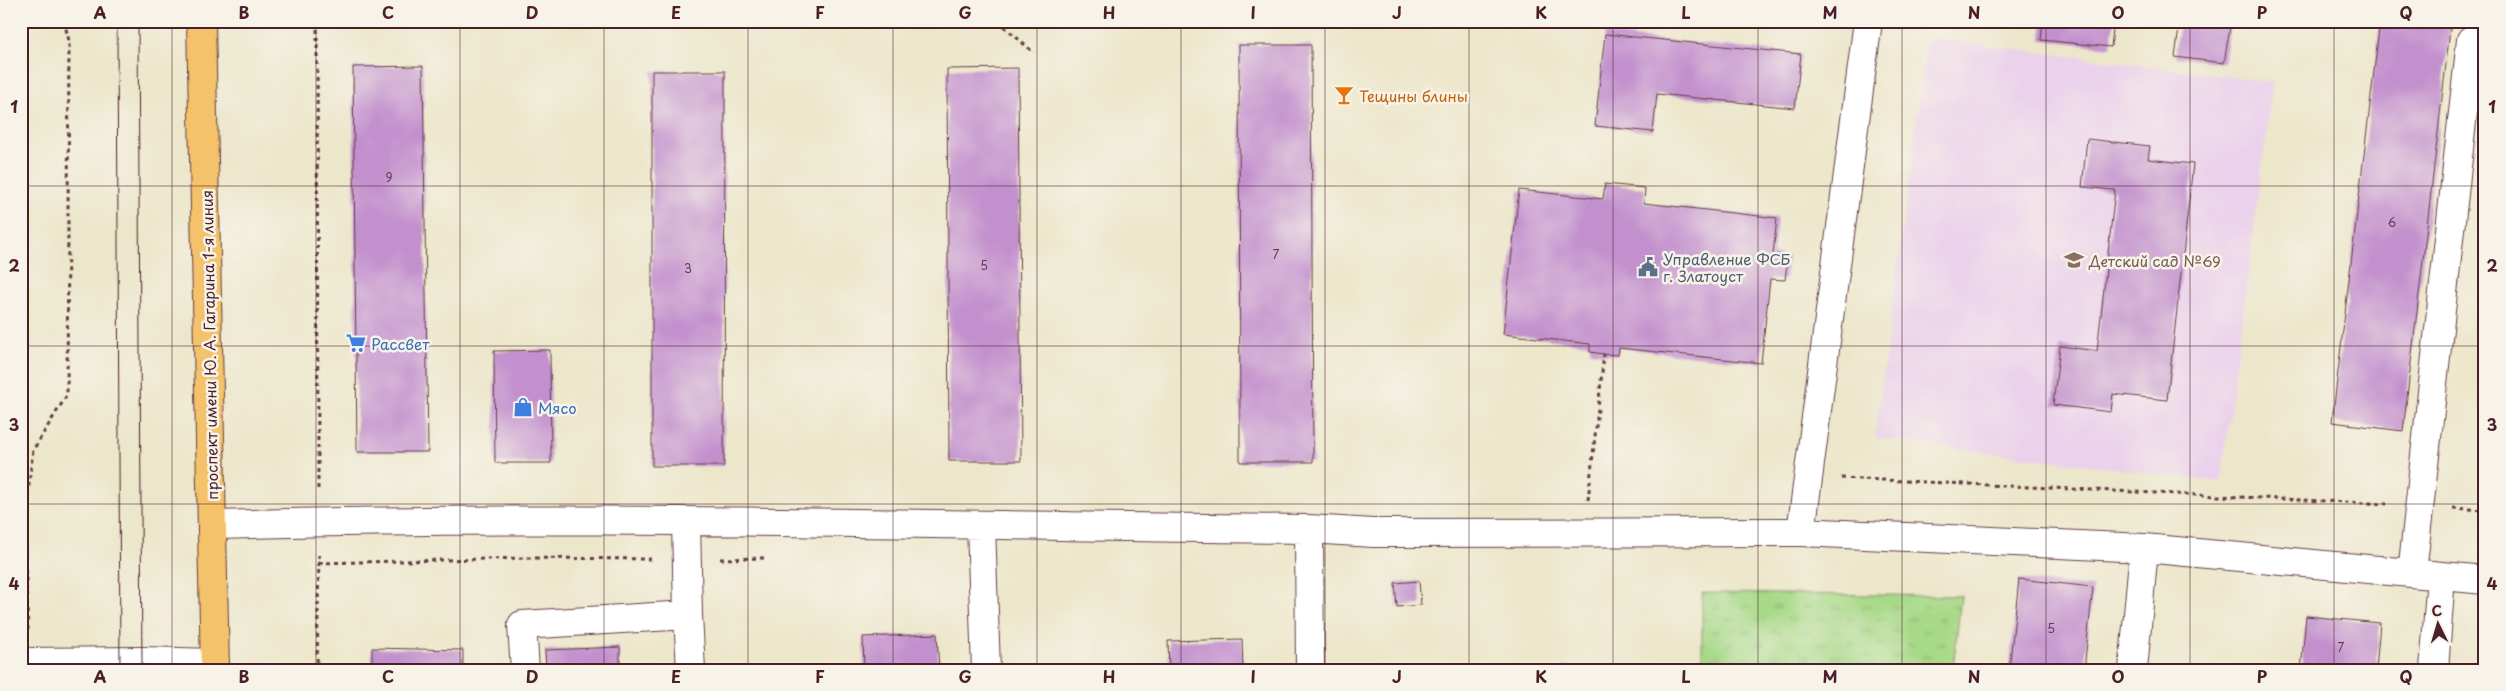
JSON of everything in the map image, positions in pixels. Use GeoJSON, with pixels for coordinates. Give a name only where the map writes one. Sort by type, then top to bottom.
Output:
{"type":"FeatureCollection","features":[{"type":"Feature","properties":{"kind":"main road","name":"проспект имени Ю. А. Гагарина 1-я линия"},"geometry":{"type":"LineString","coordinates":[[201,21],[215,666]]}},
{"type":"Feature","properties":{"kind":"street"},"geometry":{"type":"LineString","coordinates":[[1801,532],[1868,21]]}},
{"type":"Feature","properties":{"kind":"street"},"geometry":{"type":"LineString","coordinates":[[2412,573],[2471,40]]}},
{"type":"Feature","properties":{"kind":"street"},"geometry":{"type":"LineString","coordinates":[[212,524],[319,522],[686,522],[1310,529],[1373,533],[1801,532],[2144,548],[2485,580]]}},
{"type":"Feature","properties":{"kind":"street"},"geometry":{"type":"LineString","coordinates":[[686,522],[691,670]]}},
{"type":"Feature","properties":{"kind":"street"},"geometry":{"type":"LineString","coordinates":[[981,526],[986,670]]}},
{"type":"Feature","properties":{"kind":"street"},"geometry":{"type":"LineString","coordinates":[[1310,529],[1310,670]]}},
{"type":"Feature","properties":{"kind":"street"},"geometry":{"type":"LineString","coordinates":[[2133,670],[2144,548]]}},
{"type":"Feature","properties":{"kind":"street"},"geometry":{"type":"LineString","coordinates":[[2434,670],[2441,576]]}},
{"type":"Feature","properties":{"kind":"street"},"geometry":{"type":"LineString","coordinates":[[524,670],[522,625],[688,615]]}},
{"type":"Feature","properties":{"kind":"street"},"geometry":{"type":"LineString","coordinates":[[26,662],[142,661],[215,666]]}},
{"type":"Feature","properties":{"kind":"path"},"geometry":{"type":"LineString","coordinates":[[26,662],[24,527],[34,450],[67,395],[69,41],[64,21]]}},
{"type":"Feature","properties":{"kind":"path"},"geometry":{"type":"LineString","coordinates":[[317,21],[319,522],[317,670]]}},
{"type":"Feature","properties":{"kind":"path"},"geometry":{"type":"LineString","coordinates":[[998,21],[1034,53]]}},
{"type":"Feature","properties":{"kind":"path"},"geometry":{"type":"LineString","coordinates":[[1585,533],[1604,354]]}},
{"type":"Feature","properties":{"kind":"path"},"geometry":{"type":"LineString","coordinates":[[1808,476],[2419,505],[2485,510]]}},
{"type":"Feature","properties":{"kind":"shaded area","name":"Детский сад №69"},"geometry":{"type":"Polygon","coordinates":[[[1927,38],[2273,82],[2221,482],[1875,438],[1927,38]]]}},
{"type":"Feature","properties":{"kind":"green space"},"geometry":{"type":"Polygon","coordinates":[[[1702,593],[1961,596],[1953,670],[1702,670],[1702,593]]]}},
{"type":"Feature","properties":{"kind":"building"},"geometry":{"type":"Polygon","coordinates":[[[2043,21],[2114,21],[2111,47],[2041,40],[2043,21]]]}},
{"type":"Feature","properties":{"kind":"building"},"geometry":{"type":"Polygon","coordinates":[[[2180,21],[2230,27],[2224,63],[2175,57],[2180,21]]]}},
{"type":"Feature","properties":{"kind":"building"},"geometry":{"type":"Polygon","coordinates":[[[2380,21],[2451,21],[2403,431],[2332,422],[2380,21]]]}},
{"type":"Feature","properties":{"kind":"building"},"geometry":{"type":"Polygon","coordinates":[[[1605,34],[1801,54],[1795,108],[1657,94],[1653,132],[1595,126],[1605,34]]]}},
{"type":"Feature","properties":{"kind":"building"},"geometry":{"type":"Polygon","coordinates":[[[1239,45],[1311,45],[1313,462],[1240,462],[1239,45]]]}},
{"type":"Feature","properties":{"kind":"building"},"geometry":{"type":"Polygon","coordinates":[[[423,66],[428,452],[357,452],[353,67],[423,66]]]}},
{"type":"Feature","properties":{"kind":"building"},"geometry":{"type":"Polygon","coordinates":[[[1018,68],[1021,461],[949,461],[947,69],[1018,68]]]}},
{"type":"Feature","properties":{"kind":"building"},"geometry":{"type":"Polygon","coordinates":[[[652,71],[725,71],[724,466],[652,466],[652,71]]]}},
{"type":"Feature","properties":{"kind":"building"},"geometry":{"type":"Polygon","coordinates":[[[2087,139],[2150,146],[2148,159],[2193,164],[2167,400],[2113,394],[2111,412],[2053,405],[2060,346],[2097,351],[2115,190],[2082,187],[2087,139]]]}},
{"type":"Feature","properties":{"kind":"building","name":"Управление ФСБ г. Златоуст"},"geometry":{"type":"Polygon","coordinates":[[[1605,184],[1645,188],[1644,203],[1777,218],[1773,254],[1788,256],[1785,280],[1770,279],[1761,363],[1619,348],[1618,355],[1604,354],[1590,352],[1590,344],[1503,334],[1519,190],[1603,199],[1605,184]]]}},
{"type":"Feature","properties":{"kind":"building","name":"Мясо"},"geometry":{"type":"Polygon","coordinates":[[[550,350],[551,463],[495,463],[494,351],[550,350]]]}},
{"type":"Feature","properties":{"kind":"building"},"geometry":{"type":"Polygon","coordinates":[[[2019,579],[2093,587],[2084,670],[2009,670],[2019,579]]]}},
{"type":"Feature","properties":{"kind":"building"},"geometry":{"type":"Polygon","coordinates":[[[1419,581],[1421,605],[1397,607],[1395,583],[1419,581]]]}},
{"type":"Feature","properties":{"kind":"building"},"geometry":{"type":"Polygon","coordinates":[[[2306,616],[2380,623],[2376,670],[2301,670],[2306,616]]]}},
{"type":"Feature","properties":{"kind":"building"},"geometry":{"type":"Polygon","coordinates":[[[937,634],[939,670],[864,670],[863,637],[937,634]]]}},
{"type":"Feature","properties":{"kind":"building"},"geometry":{"type":"Polygon","coordinates":[[[1242,639],[1243,670],[1169,670],[1168,641],[1242,639]]]}},
{"type":"Feature","properties":{"kind":"building"},"geometry":{"type":"Polygon","coordinates":[[[620,647],[620,670],[546,670],[545,650],[620,647]]]}},
{"type":"Feature","properties":{"kind":"building"},"geometry":{"type":"Polygon","coordinates":[[[372,648],[463,650],[463,670],[372,670],[372,648]]]}},
{"type":"Feature","properties":{"kind":"building"},"geometry":{"type":"Polygon","coordinates":[[[1564,666],[1589,669],[1589,670],[1563,670],[1564,666]]]}},
{"type":"Feature","properties":{"kind":"tram line"},"geometry":{"type":"LineString","coordinates":[[117,21],[120,670]]}},
{"type":"Feature","properties":{"kind":"tram line"},"geometry":{"type":"LineString","coordinates":[[138,21],[142,670]]}},
{"type":"Feature","properties":{"kind":"place","name":"Тещины блины"},"geometry":{"type":"Point","coordinates":[1344,95]}},
{"type":"Feature","properties":{"kind":"place","name":"Детский сад №69"},"geometry":{"type":"Point","coordinates":[2074,260]}},
{"type":"Feature","properties":{"kind":"place","name":"Управление ФСБ г. Златоуст"},"geometry":{"type":"Point","coordinates":[1648,267]}},
{"type":"Feature","properties":{"kind":"place","name":"Рассвет"},"geometry":{"type":"Point","coordinates":[356,343]}},
{"type":"Feature","properties":{"kind":"place","name":"Мясо"},"geometry":{"type":"Point","coordinates":[523,407]}}]}
